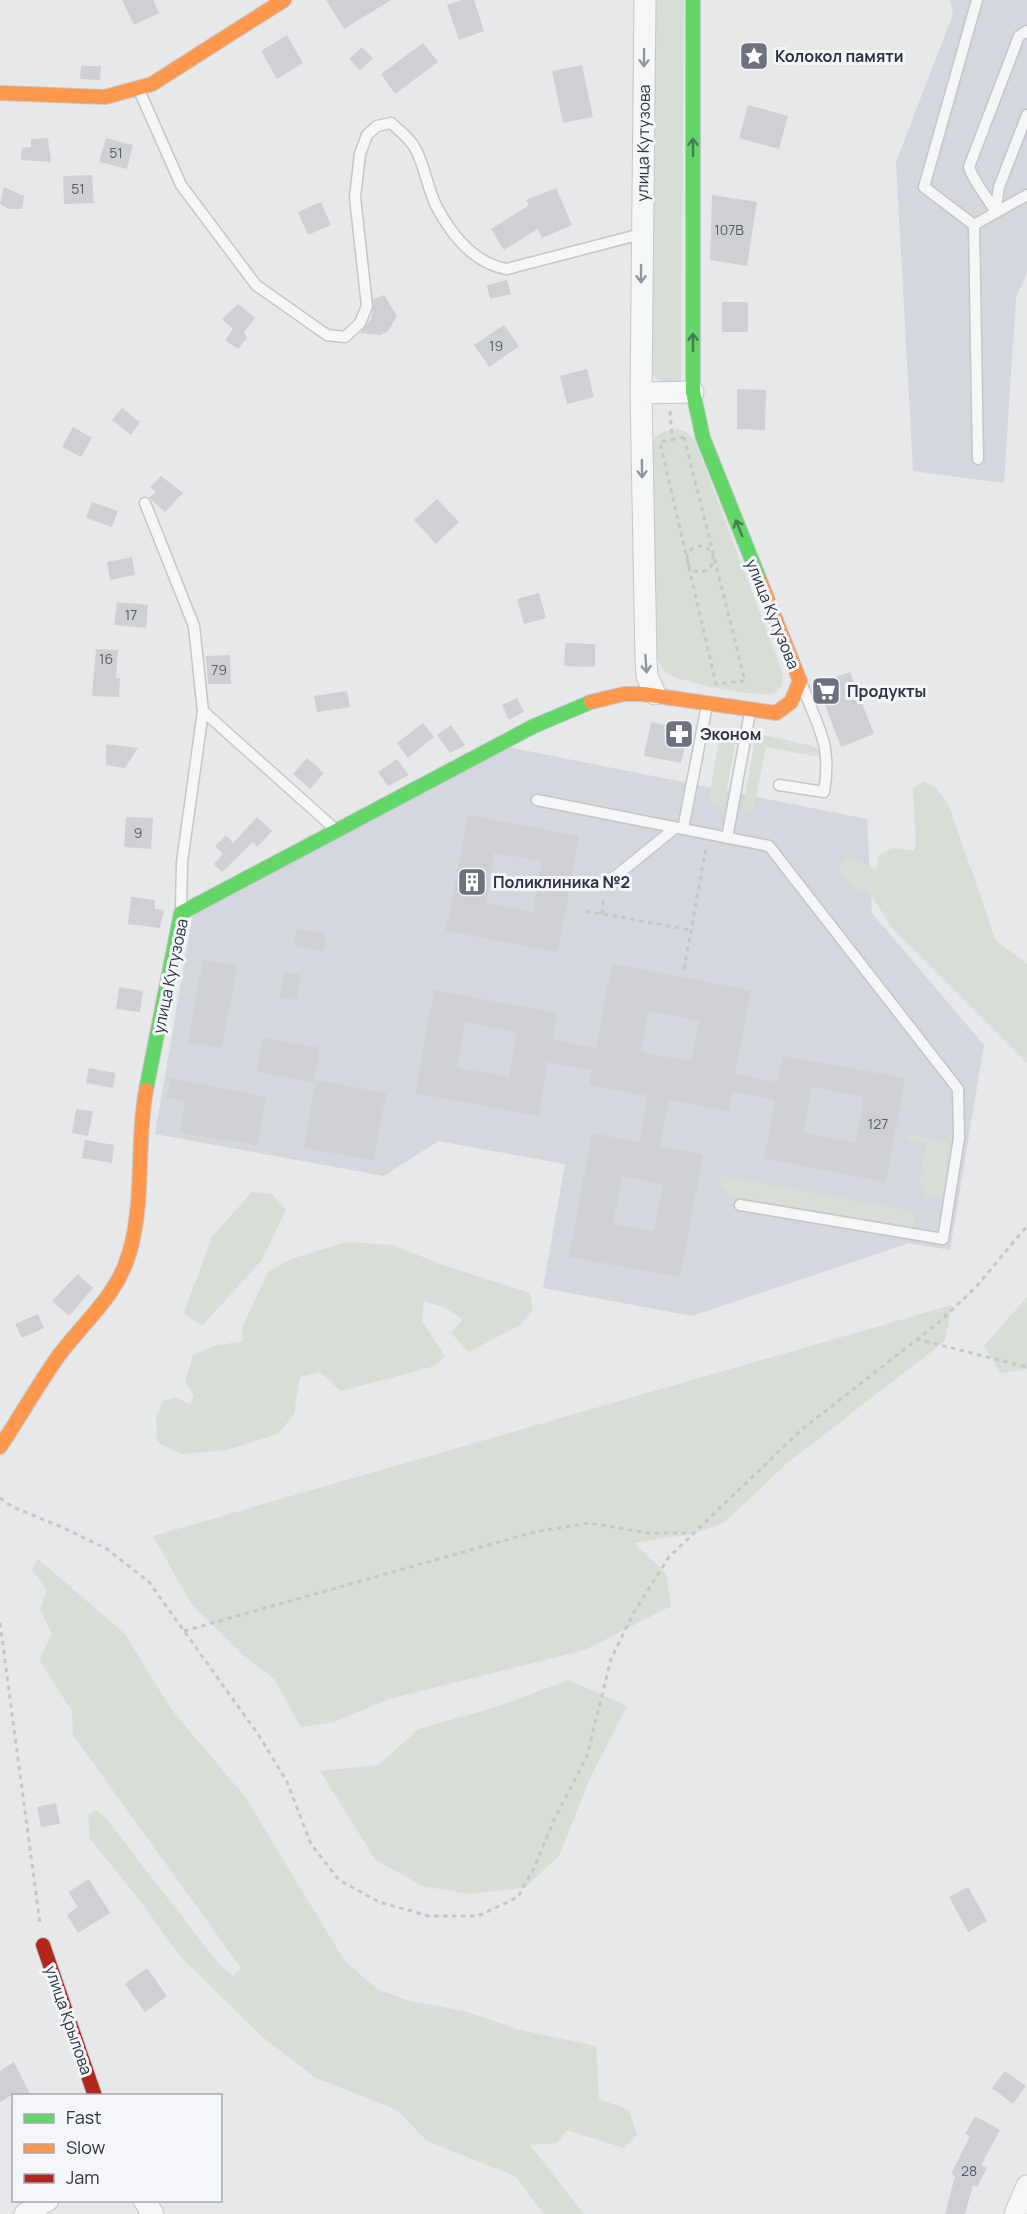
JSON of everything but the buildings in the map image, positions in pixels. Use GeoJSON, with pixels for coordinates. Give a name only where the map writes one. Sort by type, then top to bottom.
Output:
{"type":"FeatureCollection","features":[{"type":"Feature","properties":{"kind":"street"},"geometry":{"type":"LineString","coordinates":[[0,93],[105,97],[152,84],[284,0]]}},
{"type":"Feature","properties":{"kind":"street","name":"улица Кутузова"},"geometry":{"type":"LineString","coordinates":[[645,0],[641,393],[646,658],[647,676],[655,694]]}},
{"type":"Feature","properties":{"kind":"street","name":"улица Кутузова"},"geometry":{"type":"LineString","coordinates":[[0,1447],[58,1357],[115,1289],[129,1254],[137,1217],[141,1118],[181,913],[541,724],[593,702],[621,694],[655,694],[750,712],[776,713],[791,702],[800,681],[703,438],[693,392],[693,0]]}},
{"type":"Feature","properties":{"kind":"street"},"geometry":{"type":"LineString","coordinates":[[641,393],[693,392]]}},
{"type":"Feature","properties":{"kind":"street","name":"улица Крылова"},"geometry":{"type":"LineString","coordinates":[[43,1945],[94,2094]]}},
{"type":"Feature","properties":{"kind":"street"},"geometry":{"type":"LineString","coordinates":[[1015,2214],[1027,2186]]}},
{"type":"Feature","properties":{"kind":"street"},"geometry":{"type":"LineString","coordinates":[[25,2214],[45,2202]]}},
{"type":"Feature","properties":{"kind":"lane"},"geometry":{"type":"LineString","coordinates":[[974,225],[924,187],[977,0]]}},
{"type":"Feature","properties":{"kind":"lane"},"geometry":{"type":"LineString","coordinates":[[995,212],[986,194],[972,179],[969,167],[1019,36],[1027,31]]}},
{"type":"Feature","properties":{"kind":"lane"},"geometry":{"type":"LineString","coordinates":[[138,88],[181,185],[256,285],[327,335],[345,337],[360,323],[366,306],[355,197],[360,154],[367,135],[377,126],[391,123],[404,134],[416,150],[438,211],[474,256],[491,267],[507,269],[641,234]]}},
{"type":"Feature","properties":{"kind":"lane"},"geometry":{"type":"LineString","coordinates":[[995,212],[999,187],[1027,115]]}},
{"type":"Feature","properties":{"kind":"lane"},"geometry":{"type":"LineString","coordinates":[[974,225],[1027,195]]}},
{"type":"Feature","properties":{"kind":"lane"},"geometry":{"type":"LineString","coordinates":[[974,225],[978,459]]}},
{"type":"Feature","properties":{"kind":"lane"},"geometry":{"type":"LineString","coordinates":[[145,503],[194,626],[202,711],[182,862],[181,913]]}},
{"type":"Feature","properties":{"kind":"lane"},"geometry":{"type":"LineString","coordinates":[[779,784],[824,792],[828,766],[827,749],[800,681]]}},
{"type":"Feature","properties":{"kind":"lane"},"geometry":{"type":"LineString","coordinates":[[606,884],[679,829],[707,704]]}},
{"type":"Feature","properties":{"kind":"lane"},"geometry":{"type":"LineString","coordinates":[[202,711],[339,832]]}},
{"type":"Feature","properties":{"kind":"lane"},"geometry":{"type":"LineString","coordinates":[[727,838],[750,712]]}},
{"type":"Feature","properties":{"kind":"lane"},"geometry":{"type":"LineString","coordinates":[[537,800],[769,846],[958,1089],[959,1138],[943,1239],[740,1204]]}},
{"type":"Feature","properties":{"kind":"path"},"geometry":{"type":"LineString","coordinates":[[684,436],[713,557],[746,681],[716,684],[660,442],[684,436]]}},
{"type":"Feature","properties":{"kind":"path"},"geometry":{"type":"LineString","coordinates":[[697,547],[706,548],[713,557],[709,569],[702,572],[693,570],[688,564],[690,552],[697,547]]}},
{"type":"Feature","properties":{"kind":"path"},"geometry":{"type":"LineString","coordinates":[[684,969],[708,834]]}},
{"type":"Feature","properties":{"kind":"path"},"geometry":{"type":"LineString","coordinates":[[586,911],[691,930]]}},
{"type":"Feature","properties":{"kind":"path"},"geometry":{"type":"LineString","coordinates":[[0,1498],[13,1507],[64,1528],[107,1550],[148,1582],[260,1737],[287,1782],[311,1844],[339,1880],[378,1902],[429,1916],[478,1916],[518,1897],[534,1868],[554,1820],[587,1756],[611,1659],[634,1611],[669,1557],[691,1533],[800,1431],[938,1323],[976,1287],[1027,1226]]}},
{"type":"Feature","properties":{"kind":"path"},"geometry":{"type":"LineString","coordinates":[[916,1339],[1027,1367]]}},
{"type":"Feature","properties":{"kind":"path"},"geometry":{"type":"LineString","coordinates":[[183,1632],[534,1532],[589,1523],[648,1533],[691,1533]]}},
{"type":"Feature","properties":{"kind":"path"},"geometry":{"type":"LineString","coordinates":[[0,1623],[43,1945]]}},
{"type":"Feature","properties":{"kind":"shaded area"},"geometry":{"type":"Polygon","coordinates":[[[652,0],[684,0],[681,380],[669,382],[658,380],[652,374],[652,0]]]}},
{"type":"Feature","properties":{"kind":"shaded area"},"geometry":{"type":"Polygon","coordinates":[[[950,0],[1027,0],[1027,274],[1016,297],[1004,483],[913,471],[896,162],[953,14],[950,0]]]}},
{"type":"Feature","properties":{"kind":"shaded area"},"geometry":{"type":"Polygon","coordinates":[[[677,429],[686,432],[695,441],[782,671],[781,685],[776,692],[757,694],[741,692],[676,677],[668,674],[662,668],[657,655],[651,444],[662,433],[677,429]]]}},
{"type":"Feature","properties":{"kind":"shaded area"},"geometry":{"type":"Polygon","coordinates":[[[763,735],[809,745],[819,750],[820,757],[766,747],[754,807],[751,811],[743,809],[755,740],[763,735]]]}},
{"type":"Feature","properties":{"kind":"shaded area"},"geometry":{"type":"Polygon","coordinates":[[[724,736],[731,737],[735,742],[725,802],[721,807],[712,805],[709,799],[719,740],[724,736]]]}},
{"type":"Feature","properties":{"kind":"shaded area"},"geometry":{"type":"Polygon","coordinates":[[[508,747],[867,819],[872,913],[984,1045],[950,1250],[909,1243],[692,1316],[543,1288],[565,1164],[438,1141],[384,1176],[155,1134],[193,912],[508,747]]]}},
{"type":"Feature","properties":{"kind":"shaded area"},"geometry":{"type":"Polygon","coordinates":[[[923,781],[937,789],[949,806],[996,941],[1027,964],[1027,1063],[891,927],[870,893],[852,887],[838,872],[839,866],[847,858],[857,860],[876,870],[879,855],[892,848],[914,851],[916,844],[913,789],[923,781]]]}},
{"type":"Feature","properties":{"kind":"shaded area"},"geometry":{"type":"Polygon","coordinates":[[[908,1134],[949,1143],[944,1191],[938,1198],[926,1196],[919,1184],[926,1144],[907,1141],[908,1134]]]}},
{"type":"Feature","properties":{"kind":"shaded area"},"geometry":{"type":"Polygon","coordinates":[[[723,1176],[911,1211],[915,1214],[913,1227],[729,1195],[719,1183],[723,1176]]]}},
{"type":"Feature","properties":{"kind":"shaded area"},"geometry":{"type":"Polygon","coordinates":[[[252,1192],[272,1194],[286,1210],[261,1261],[202,1326],[184,1313],[212,1237],[252,1192]]]}},
{"type":"Feature","properties":{"kind":"shaded area"},"geometry":{"type":"Polygon","coordinates":[[[347,1242],[393,1245],[440,1264],[530,1293],[533,1309],[520,1325],[469,1352],[451,1333],[463,1319],[443,1307],[424,1301],[422,1321],[445,1356],[435,1366],[341,1391],[320,1372],[300,1377],[294,1414],[278,1434],[227,1450],[181,1454],[157,1442],[156,1416],[164,1400],[176,1397],[190,1405],[194,1395],[185,1382],[193,1355],[214,1346],[243,1341],[242,1328],[268,1272],[291,1259],[347,1242]]]}},
{"type":"Feature","properties":{"kind":"shaded area"},"geometry":{"type":"Polygon","coordinates":[[[1027,1297],[1027,1369],[1001,1373],[984,1346],[1027,1297]]]}},
{"type":"Feature","properties":{"kind":"shaded area"},"geometry":{"type":"Polygon","coordinates":[[[952,1305],[945,1341],[786,1464],[724,1523],[692,1534],[634,1543],[666,1573],[671,1606],[585,1650],[389,1699],[334,1722],[301,1727],[274,1679],[243,1655],[192,1605],[153,1536],[952,1305]]]}},
{"type":"Feature","properties":{"kind":"shaded area"},"geometry":{"type":"Polygon","coordinates":[[[38,1559],[125,1634],[171,1709],[246,1798],[344,1960],[377,1989],[409,2001],[464,2011],[520,2030],[596,2046],[599,2099],[629,2110],[637,2135],[624,2148],[567,2130],[557,2143],[530,2145],[584,2214],[544,2214],[515,2176],[427,2141],[397,2110],[316,2078],[260,2035],[180,1956],[138,1898],[90,1839],[88,1815],[95,1810],[104,1816],[218,1963],[233,1976],[241,1968],[73,1735],[72,1711],[39,1660],[52,1634],[40,1609],[47,1591],[32,1569],[38,1559]]]}},
{"type":"Feature","properties":{"kind":"shaded area"},"geometry":{"type":"Polygon","coordinates":[[[569,1680],[627,1706],[590,1778],[559,1856],[524,1888],[469,1894],[422,1886],[375,1859],[320,1771],[378,1765],[419,1729],[496,1707],[569,1680]]]}},
{"type":"Feature","properties":{"kind":"traffic: fast"},"geometry":{"type":"LineString","coordinates":[[693,0],[693,392],[703,438],[761,583]]}},
{"type":"Feature","properties":{"kind":"traffic: fast"},"geometry":{"type":"LineString","coordinates":[[146,1090],[181,913],[534,726],[591,702]]}},
{"type":"Feature","properties":{"kind":"traffic: slow"},"geometry":{"type":"LineString","coordinates":[[0,93],[105,97],[152,84],[284,0]]}},
{"type":"Feature","properties":{"kind":"traffic: slow"},"geometry":{"type":"LineString","coordinates":[[591,702],[624,694],[643,694],[776,713],[791,702],[800,681],[761,583]]}},
{"type":"Feature","properties":{"kind":"traffic: slow"},"geometry":{"type":"LineString","coordinates":[[0,1447],[57,1358],[98,1309],[123,1270],[129,1254],[137,1214],[141,1131],[146,1090]]}},
{"type":"Feature","properties":{"kind":"traffic: jam"},"geometry":{"type":"LineString","coordinates":[[43,1945],[94,2094]]}},
{"type":"Feature","properties":{"kind":"place","name":"Колокол памяти"},"geometry":{"type":"Point","coordinates":[754,56]}},
{"type":"Feature","properties":{"kind":"place","name":"Продукты"},"geometry":{"type":"Point","coordinates":[826,691]}},
{"type":"Feature","properties":{"kind":"place","name":"Эконом"},"geometry":{"type":"Point","coordinates":[679,734]}},
{"type":"Feature","properties":{"kind":"place","name":"Поликлиника №2"},"geometry":{"type":"Point","coordinates":[472,882]}}]}
